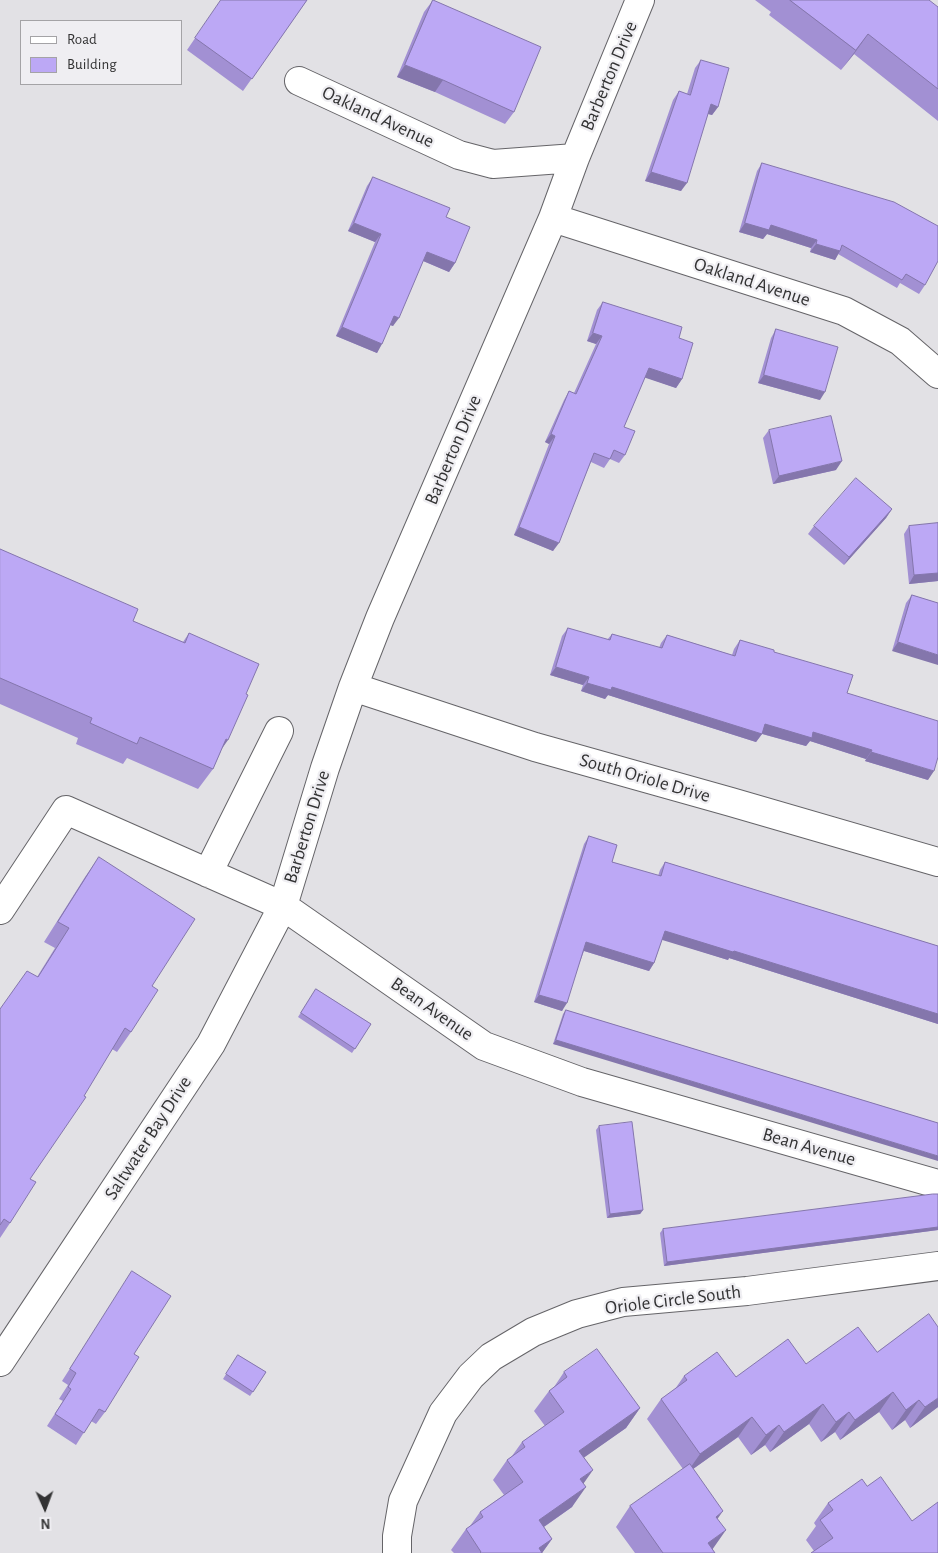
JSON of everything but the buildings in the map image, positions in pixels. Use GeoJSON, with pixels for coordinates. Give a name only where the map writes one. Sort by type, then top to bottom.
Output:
{"type":"FeatureCollection","features":[{"type":"Feature","properties":{"kind":"street","name":"Barberton Drive"},"geometry":{"type":"LineString","coordinates":[[283,906],[325,768],[353,687],[380,618],[553,218],[575,158],[640,0]]}},
{"type":"Feature","properties":{"kind":"street","name":"Oakland Avenue"},"geometry":{"type":"LineString","coordinates":[[299,81],[459,155],[493,164],[575,158]]}},
{"type":"Feature","properties":{"kind":"street","name":"Oakland Avenue"},"geometry":{"type":"LineString","coordinates":[[553,218],[844,311],[900,341],[938,374]]}},
{"type":"Feature","properties":{"kind":"street","name":"South Oriole Drive"},"geometry":{"type":"LineString","coordinates":[[353,687],[534,747],[938,862]]}},
{"type":"Feature","properties":{"kind":"street"},"geometry":{"type":"LineString","coordinates":[[208,873],[279,731]]}},
{"type":"Feature","properties":{"kind":"street","name":"Bean Avenue"},"geometry":{"type":"LineString","coordinates":[[0,910],[66,810],[283,906],[484,1046],[582,1082],[938,1184]]}},
{"type":"Feature","properties":{"kind":"street","name":"Saltwater Bay Drive"},"geometry":{"type":"LineString","coordinates":[[0,1362],[211,1044],[283,906]]}},
{"type":"Feature","properties":{"kind":"street","name":"Oriole Circle South"},"geometry":{"type":"LineString","coordinates":[[397,1553],[397,1536],[403,1501],[442,1413],[471,1376],[492,1357],[532,1332],[577,1314],[624,1302],[747,1291],[938,1266]]}}]}
